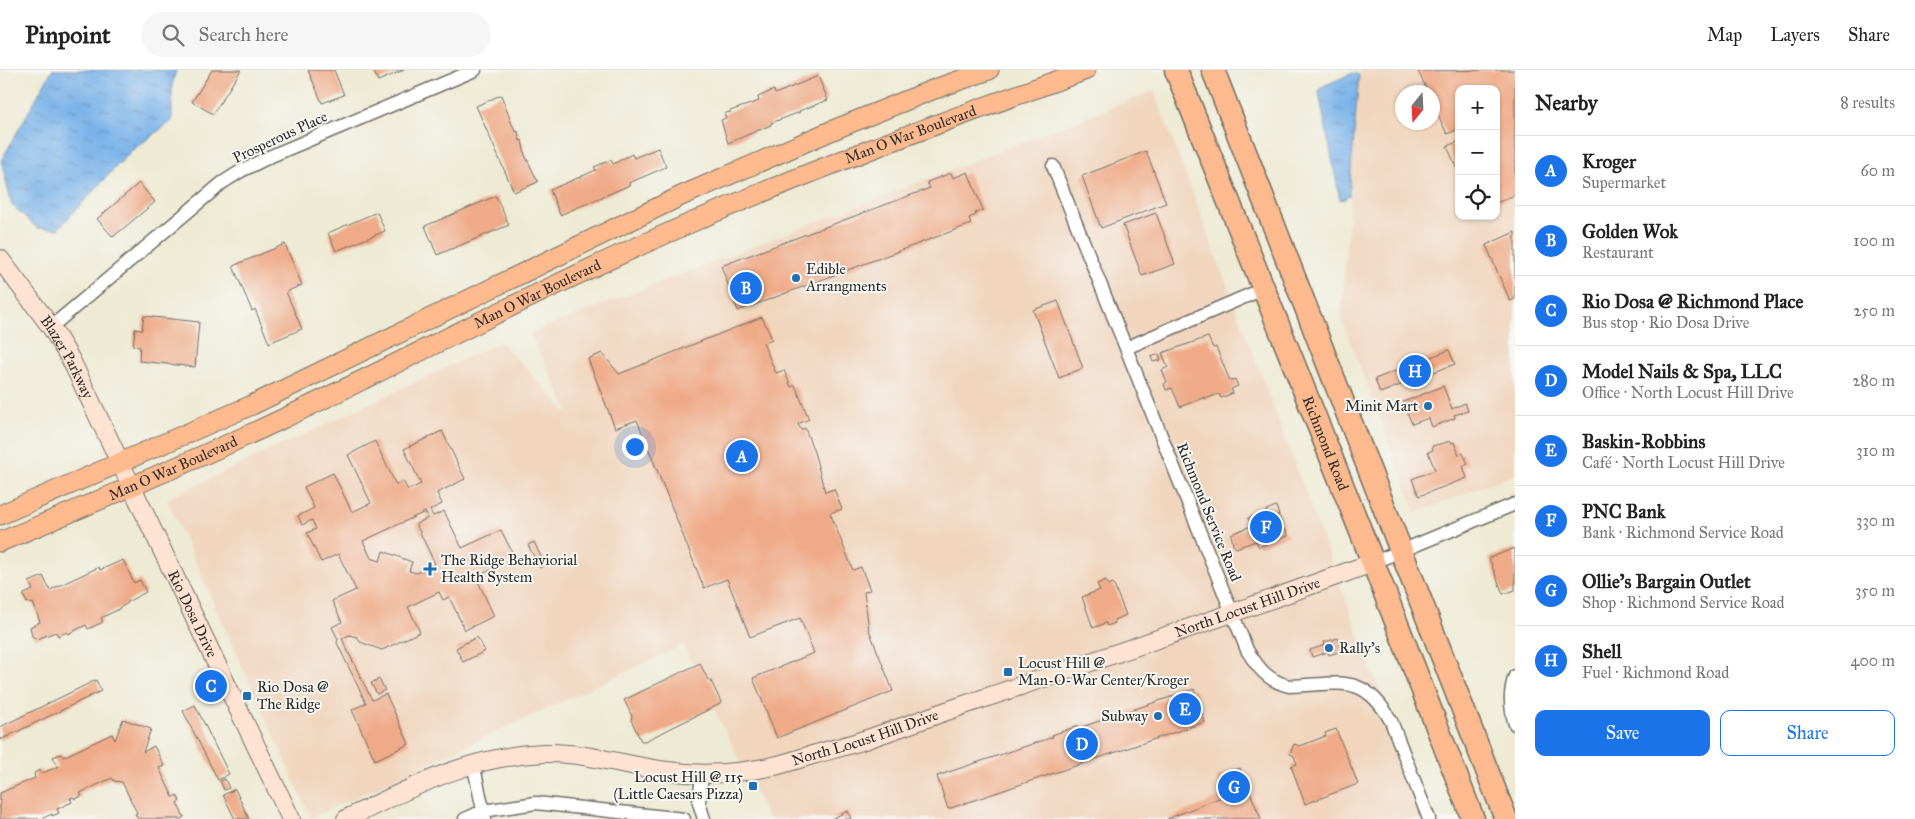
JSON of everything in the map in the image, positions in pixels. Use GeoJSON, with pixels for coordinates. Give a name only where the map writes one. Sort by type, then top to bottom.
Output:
{"type":"FeatureCollection","features":[{"type":"Feature","properties":{"kind":"highway","name":"Richmond Road"},"geometry":{"type":"LineString","coordinates":[[1176,70],[1473,819]]}},
{"type":"Feature","properties":{"kind":"highway","name":"Richmond Road"},"geometry":{"type":"LineString","coordinates":[[1213,70],[1506,819]]}},
{"type":"Feature","properties":{"kind":"main road","name":"Man O War Boulevard"},"geometry":{"type":"LineString","coordinates":[[0,515],[252,405],[681,196],[832,130],[932,90],[989,70]]}},
{"type":"Feature","properties":{"kind":"main road","name":"Man O War Boulevard"},"geometry":{"type":"LineString","coordinates":[[0,542],[131,487],[278,421],[488,317],[696,220],[895,140],[1086,70]]}},
{"type":"Feature","properties":{"kind":"street","name":"Prosperous Place"},"geometry":{"type":"LineString","coordinates":[[51,327],[200,201],[241,171],[271,156],[475,70]]}},
{"type":"Feature","properties":{"kind":"street","name":"Richmond Service Road"},"geometry":{"type":"LineString","coordinates":[[1053,166],[1247,650],[1259,669],[1274,681],[1289,686],[1348,683],[1375,698],[1391,721],[1429,819]]}},
{"type":"Feature","properties":{"kind":"street","name":"Blazer Parkway"},"geometry":{"type":"LineString","coordinates":[[0,259],[51,327],[84,386],[119,464]]}},
{"type":"Feature","properties":{"kind":"street"},"geometry":{"type":"LineString","coordinates":[[1126,348],[1263,289]]}},
{"type":"Feature","properties":{"kind":"street","name":"Rio Dosa Drive"},"geometry":{"type":"LineString","coordinates":[[119,464],[291,819]]}},
{"type":"Feature","properties":{"kind":"street"},"geometry":{"type":"LineString","coordinates":[[1372,563],[1515,504]]}},
{"type":"Feature","properties":{"kind":"street","name":"North Locust Hill Drive"},"geometry":{"type":"LineString","coordinates":[[346,819],[447,772],[473,763],[498,758],[545,753],[610,760],[664,771],[717,775],[774,766],[866,740],[919,720],[1232,614],[1372,563]]}},
{"type":"Feature","properties":{"kind":"street"},"geometry":{"type":"LineString","coordinates":[[1515,676],[1511,696],[1515,724]]}},
{"type":"Feature","properties":{"kind":"street"},"geometry":{"type":"LineString","coordinates":[[473,763],[484,815]]}},
{"type":"Feature","properties":{"kind":"street"},"geometry":{"type":"LineString","coordinates":[[702,774],[699,803],[704,819]]}},
{"type":"Feature","properties":{"kind":"street"},"geometry":{"type":"LineString","coordinates":[[465,819],[536,803],[684,819]]}},
{"type":"Feature","properties":{"kind":"shaded area"},"geometry":{"type":"Polygon","coordinates":[[[1360,70],[1515,70],[1515,474],[1416,513],[1341,318],[1360,70]]]}},
{"type":"Feature","properties":{"kind":"shaded area"},"geometry":{"type":"Polygon","coordinates":[[[1154,91],[1428,819],[768,819],[683,645],[311,818],[167,499],[501,342],[571,417],[530,333],[1154,91]]]}},
{"type":"Feature","properties":{"kind":"water"},"geometry":{"type":"Polygon","coordinates":[[[52,70],[176,70],[172,85],[172,121],[131,151],[58,229],[37,228],[12,205],[1,161],[52,70]]]}},
{"type":"Feature","properties":{"kind":"water"},"geometry":{"type":"Polygon","coordinates":[[[1353,73],[1359,75],[1349,196],[1340,200],[1319,93],[1321,87],[1353,73]]]}},
{"type":"Feature","properties":{"kind":"building"},"geometry":{"type":"Polygon","coordinates":[[[212,70],[241,70],[213,114],[192,102],[212,70]]]}},
{"type":"Feature","properties":{"kind":"building"},"geometry":{"type":"Polygon","coordinates":[[[308,70],[334,70],[344,95],[322,103],[308,70]]]}},
{"type":"Feature","properties":{"kind":"building"},"geometry":{"type":"Polygon","coordinates":[[[373,70],[404,70],[378,81],[373,70]]]}},
{"type":"Feature","properties":{"kind":"building"},"geometry":{"type":"Polygon","coordinates":[[[1515,70],[1515,195],[1500,201],[1500,85],[1455,85],[1455,131],[1447,134],[1440,119],[1440,85],[1425,85],[1418,71],[1515,70]]]}},
{"type":"Feature","properties":{"kind":"building"},"geometry":{"type":"Polygon","coordinates":[[[818,76],[828,100],[728,143],[721,120],[726,118],[724,114],[759,101],[758,97],[774,90],[775,94],[818,76]]]}},
{"type":"Feature","properties":{"kind":"building"},"geometry":{"type":"Polygon","coordinates":[[[501,95],[512,124],[516,132],[518,131],[520,141],[522,140],[525,155],[538,182],[514,192],[476,106],[501,95]]]}},
{"type":"Feature","properties":{"kind":"building"},"geometry":{"type":"Polygon","coordinates":[[[1455,143],[1455,165],[1447,146],[1455,143]]]}},
{"type":"Feature","properties":{"kind":"building"},"geometry":{"type":"Polygon","coordinates":[[[658,148],[666,167],[629,183],[630,185],[560,215],[550,190],[596,170],[594,167],[611,160],[613,164],[632,154],[634,158],[658,148]]]}},
{"type":"Feature","properties":{"kind":"building"},"geometry":{"type":"Polygon","coordinates":[[[1146,151],[1166,203],[1101,228],[1082,176],[1146,151]]]}},
{"type":"Feature","properties":{"kind":"building"},"geometry":{"type":"Polygon","coordinates":[[[968,172],[983,210],[969,218],[971,224],[738,311],[721,266],[930,188],[927,182],[951,173],[953,178],[968,172]]]}},
{"type":"Feature","properties":{"kind":"building"},"geometry":{"type":"Polygon","coordinates":[[[139,183],[155,202],[113,237],[97,219],[139,183]]]}},
{"type":"Feature","properties":{"kind":"building"},"geometry":{"type":"Polygon","coordinates":[[[496,196],[509,225],[437,255],[425,226],[496,196]]]}},
{"type":"Feature","properties":{"kind":"building"},"geometry":{"type":"Polygon","coordinates":[[[377,212],[385,231],[336,251],[328,233],[377,212]]]}},
{"type":"Feature","properties":{"kind":"building"},"geometry":{"type":"Polygon","coordinates":[[[1156,213],[1175,264],[1142,276],[1123,225],[1156,213]]]}},
{"type":"Feature","properties":{"kind":"building"},"geometry":{"type":"Polygon","coordinates":[[[1515,232],[1515,299],[1510,301],[1486,245],[1515,232]]]}},
{"type":"Feature","properties":{"kind":"building"},"geometry":{"type":"Polygon","coordinates":[[[285,244],[302,285],[286,292],[302,329],[269,343],[255,309],[252,311],[233,266],[285,244]]]}},
{"type":"Feature","properties":{"kind":"building"},"geometry":{"type":"Polygon","coordinates":[[[1058,301],[1083,368],[1059,378],[1033,310],[1058,301]]]}},
{"type":"Feature","properties":{"kind":"building"},"geometry":{"type":"Polygon","coordinates":[[[144,316],[199,322],[195,367],[139,361],[140,347],[133,346],[135,329],[142,330],[144,316]]]}},
{"type":"Feature","properties":{"kind":"building"},"geometry":{"type":"Polygon","coordinates":[[[762,317],[772,339],[763,343],[776,373],[784,370],[791,387],[795,385],[809,419],[798,424],[801,430],[805,428],[825,492],[834,489],[842,509],[830,513],[853,570],[861,567],[870,590],[864,592],[869,630],[893,691],[777,738],[753,678],[814,653],[800,618],[750,637],[727,579],[704,588],[637,420],[615,428],[588,359],[602,353],[619,374],[762,317]]]}},
{"type":"Feature","properties":{"kind":"building"},"geometry":{"type":"Polygon","coordinates":[[[1208,337],[1213,348],[1216,347],[1230,381],[1235,379],[1238,386],[1231,389],[1233,393],[1221,398],[1219,394],[1205,399],[1205,397],[1180,407],[1172,388],[1166,390],[1164,384],[1167,382],[1162,370],[1168,367],[1162,353],[1208,337]]]}},
{"type":"Feature","properties":{"kind":"building"},"geometry":{"type":"Polygon","coordinates":[[[1449,350],[1455,364],[1380,393],[1375,379],[1449,350]]]}},
{"type":"Feature","properties":{"kind":"building"},"geometry":{"type":"Polygon","coordinates":[[[1159,354],[1161,360],[1153,362],[1151,357],[1159,354]]]}},
{"type":"Feature","properties":{"kind":"building","name":"Minit Mart"},"geometry":{"type":"Polygon","coordinates":[[[1443,386],[1452,409],[1465,403],[1468,411],[1454,415],[1455,418],[1432,427],[1429,418],[1412,424],[1403,402],[1443,386]]]}},
{"type":"Feature","properties":{"kind":"building"},"geometry":{"type":"Polygon","coordinates":[[[442,431],[465,479],[437,493],[442,504],[430,510],[433,516],[444,511],[462,548],[501,530],[515,558],[476,577],[494,616],[465,630],[449,597],[443,600],[439,592],[408,607],[420,632],[382,650],[360,642],[357,637],[349,635],[342,639],[372,700],[386,694],[409,744],[375,760],[352,710],[366,703],[337,643],[338,639],[332,627],[342,622],[332,601],[356,590],[338,554],[321,562],[307,533],[316,529],[312,520],[302,525],[298,516],[314,508],[304,487],[333,473],[352,512],[371,503],[348,455],[375,441],[396,485],[403,481],[408,490],[421,484],[404,449],[442,431]],[[425,512],[363,541],[371,558],[380,561],[383,551],[412,562],[409,571],[417,573],[435,564],[416,524],[428,518],[425,512]]]}},
{"type":"Feature","properties":{"kind":"building"},"geometry":{"type":"Polygon","coordinates":[[[1451,441],[1451,443],[1454,442],[1459,455],[1463,453],[1468,464],[1463,466],[1467,478],[1419,496],[1412,479],[1435,470],[1428,452],[1433,450],[1432,446],[1451,441]]]}},
{"type":"Feature","properties":{"kind":"building"},"geometry":{"type":"Polygon","coordinates":[[[1276,506],[1279,515],[1277,515],[1288,536],[1259,547],[1256,541],[1236,548],[1233,545],[1231,534],[1251,526],[1248,518],[1267,512],[1266,510],[1276,506]]]}},
{"type":"Feature","properties":{"kind":"building"},"geometry":{"type":"Polygon","coordinates":[[[534,542],[545,565],[540,568],[528,545],[534,542]]]}},
{"type":"Feature","properties":{"kind":"building"},"geometry":{"type":"Polygon","coordinates":[[[1515,548],[1515,590],[1503,594],[1489,558],[1515,548]]]}},
{"type":"Feature","properties":{"kind":"building"},"geometry":{"type":"Polygon","coordinates":[[[123,560],[134,583],[140,580],[146,592],[101,618],[103,622],[88,629],[86,625],[68,634],[67,632],[58,636],[56,632],[37,639],[32,636],[30,627],[40,622],[33,603],[27,603],[24,597],[24,594],[33,590],[29,582],[43,576],[50,590],[99,567],[100,570],[123,560]]]}},
{"type":"Feature","properties":{"kind":"building"},"geometry":{"type":"Polygon","coordinates":[[[1106,580],[1108,585],[1113,583],[1126,615],[1114,620],[1115,623],[1107,626],[1106,623],[1093,628],[1082,597],[1100,590],[1097,584],[1106,580]]]}},
{"type":"Feature","properties":{"kind":"building"},"geometry":{"type":"Polygon","coordinates":[[[477,637],[485,651],[463,662],[456,648],[477,637]]]}},
{"type":"Feature","properties":{"kind":"building","name":"Rally's"},"geometry":{"type":"Polygon","coordinates":[[[1338,638],[1342,651],[1329,655],[1328,652],[1312,657],[1310,650],[1325,645],[1324,642],[1338,638]]]}},
{"type":"Feature","properties":{"kind":"building"},"geometry":{"type":"Polygon","coordinates":[[[700,663],[708,680],[711,681],[721,702],[720,704],[645,741],[641,741],[624,700],[700,663]]]}},
{"type":"Feature","properties":{"kind":"building"},"geometry":{"type":"Polygon","coordinates":[[[379,679],[385,690],[377,694],[371,683],[379,679]]]}},
{"type":"Feature","properties":{"kind":"building"},"geometry":{"type":"Polygon","coordinates":[[[96,680],[101,691],[0,740],[0,727],[96,680]]]}},
{"type":"Feature","properties":{"kind":"building"},"geometry":{"type":"Polygon","coordinates":[[[1194,689],[1205,722],[948,809],[937,776],[1053,737],[1052,735],[1078,726],[1079,728],[1194,689]]]}},
{"type":"Feature","properties":{"kind":"building"},"geometry":{"type":"Polygon","coordinates":[[[195,705],[229,774],[218,780],[183,711],[195,705]]]}},
{"type":"Feature","properties":{"kind":"building"},"geometry":{"type":"Polygon","coordinates":[[[123,719],[151,729],[143,752],[154,746],[164,766],[159,768],[173,797],[177,795],[180,801],[177,803],[184,817],[181,819],[138,819],[122,782],[114,781],[112,778],[80,793],[82,796],[75,799],[74,797],[70,798],[72,802],[57,809],[59,813],[52,816],[52,814],[41,819],[0,819],[0,793],[35,778],[34,773],[40,770],[42,773],[58,767],[53,757],[61,754],[63,757],[112,734],[115,740],[123,719]]]}},
{"type":"Feature","properties":{"kind":"building"},"geometry":{"type":"Polygon","coordinates":[[[1336,729],[1358,784],[1305,804],[1291,766],[1297,764],[1294,756],[1290,754],[1294,744],[1300,746],[1326,736],[1325,733],[1336,729]]]}},
{"type":"Feature","properties":{"kind":"building"},"geometry":{"type":"Polygon","coordinates":[[[1240,768],[1261,819],[1167,819],[1224,796],[1216,777],[1240,768]]]}},
{"type":"Feature","properties":{"kind":"building"},"geometry":{"type":"Polygon","coordinates":[[[225,779],[229,788],[224,790],[220,781],[225,779]]]}},
{"type":"Feature","properties":{"kind":"building"},"geometry":{"type":"Polygon","coordinates":[[[235,789],[249,819],[235,819],[223,795],[235,789]]]}},
{"type":"Feature","properties":{"kind":"building"},"geometry":{"type":"Polygon","coordinates":[[[848,811],[851,819],[831,819],[848,811]]]}},
{"type":"Feature","properties":{"kind":"place","name":"Edible Arrangments"},"geometry":{"type":"Point","coordinates":[796,278]}},
{"type":"Feature","properties":{"kind":"place","name":"Golden Wok"},"geometry":{"type":"Point","coordinates":[746,288]}},
{"type":"Feature","properties":{"kind":"place","name":"Shell"},"geometry":{"type":"Point","coordinates":[1415,371]}},
{"type":"Feature","properties":{"kind":"place","name":"Minit Mart"},"geometry":{"type":"Point","coordinates":[1428,406]}},
{"type":"Feature","properties":{"kind":"place","name":"Kroger"},"geometry":{"type":"Point","coordinates":[742,456]}},
{"type":"Feature","properties":{"kind":"place","name":"PNC Bank"},"geometry":{"type":"Point","coordinates":[1266,527]}},
{"type":"Feature","properties":{"kind":"place","name":"The Ridge Behaviorial Health System"},"geometry":{"type":"Point","coordinates":[430,569]}},
{"type":"Feature","properties":{"kind":"place","name":"Rally's"},"geometry":{"type":"Point","coordinates":[1329,648]}},
{"type":"Feature","properties":{"kind":"place","name":"Locust Hill @ Man-O-War Center/Kroger"},"geometry":{"type":"Point","coordinates":[1008,672]}},
{"type":"Feature","properties":{"kind":"place","name":"Rio Dosa @ Richmond Place"},"geometry":{"type":"Point","coordinates":[211,686]}},
{"type":"Feature","properties":{"kind":"place","name":"Rio Dosa @ The Ridge"},"geometry":{"type":"Point","coordinates":[247,696]}},
{"type":"Feature","properties":{"kind":"place","name":"Baskin-Robbins"},"geometry":{"type":"Point","coordinates":[1185,709]}},
{"type":"Feature","properties":{"kind":"place","name":"Subway"},"geometry":{"type":"Point","coordinates":[1158,716]}},
{"type":"Feature","properties":{"kind":"place","name":"Model Nails & Spa, LLC"},"geometry":{"type":"Point","coordinates":[1082,744]}},
{"type":"Feature","properties":{"kind":"place","name":"Locust Hill @ 115 (Little Caesars Pizza)"},"geometry":{"type":"Point","coordinates":[753,786]}},
{"type":"Feature","properties":{"kind":"place","name":"Ollie's Bargain Outlet"},"geometry":{"type":"Point","coordinates":[1234,787]}}]}
